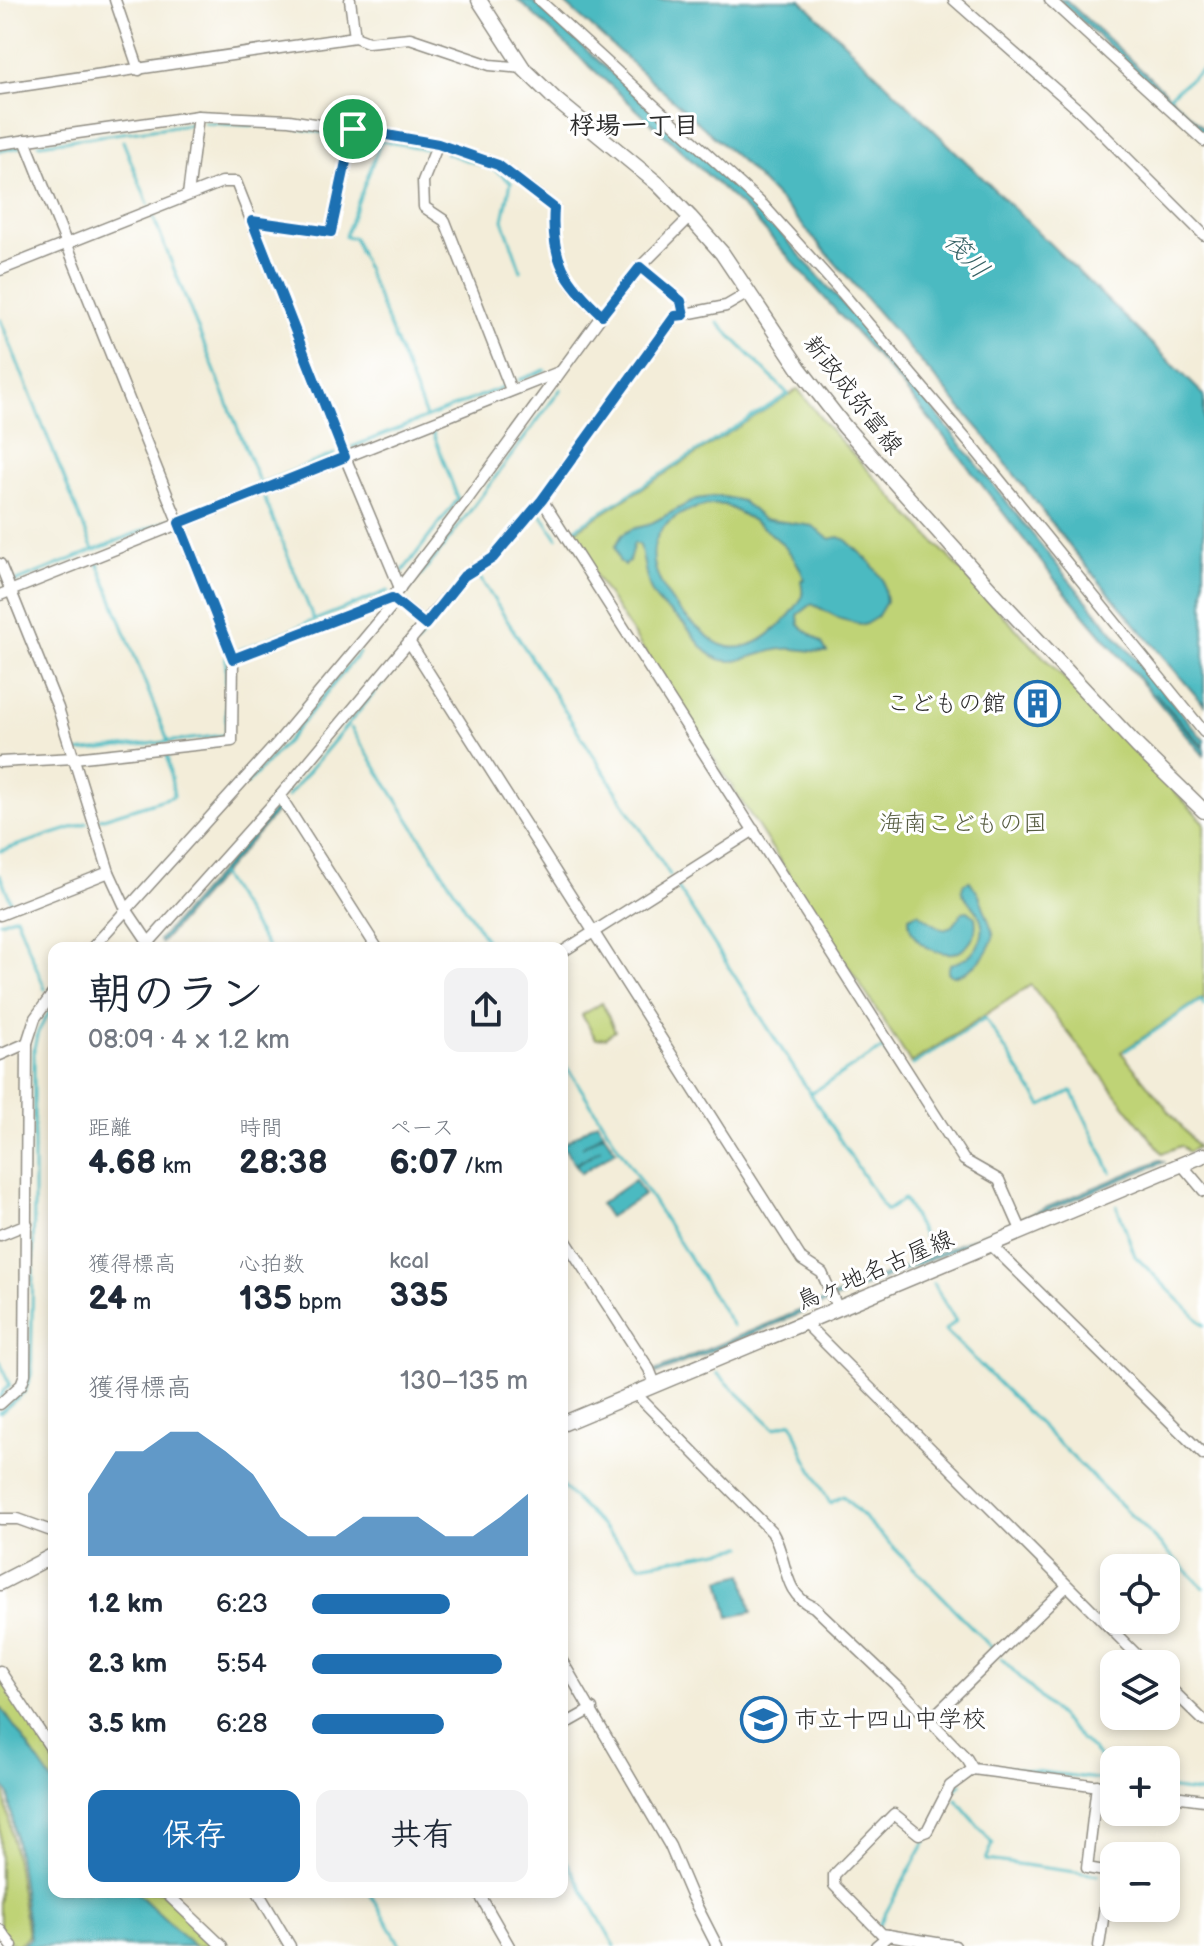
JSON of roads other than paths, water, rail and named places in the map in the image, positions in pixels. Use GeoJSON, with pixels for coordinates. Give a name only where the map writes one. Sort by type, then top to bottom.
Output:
{"type":"FeatureCollection","features":[{"type":"Feature","properties":{"kind":"main road","name":"新政成弥富線"},"geometry":{"type":"LineString","coordinates":[[479,0],[523,68],[556,100],[658,184],[690,217],[722,253],[799,368],[844,426],[1010,612],[1138,747],[1204,811]]}},
{"type":"Feature","properties":{"kind":"main road","name":"鳥ヶ地名古屋線"},"geometry":{"type":"LineString","coordinates":[[568,1422],[805,1323],[835,1303],[991,1245],[1019,1226],[1204,1155]]}},
{"type":"Feature","properties":{"kind":"main road"},"geometry":{"type":"LineString","coordinates":[[0,1583],[48,1558]]}},
{"type":"Feature","properties":{"kind":"street"},"geometry":{"type":"LineString","coordinates":[[115,0],[139,70]]}},
{"type":"Feature","properties":{"kind":"street"},"geometry":{"type":"LineString","coordinates":[[350,0],[355,37]]}},
{"type":"Feature","properties":{"kind":"street"},"geometry":{"type":"LineString","coordinates":[[539,0],[764,206],[977,452],[1204,732]]}},
{"type":"Feature","properties":{"kind":"street"},"geometry":{"type":"LineString","coordinates":[[954,0],[1082,113],[1204,235]]}},
{"type":"Feature","properties":{"kind":"street"},"geometry":{"type":"LineString","coordinates":[[1050,0],[1204,141]]}},
{"type":"Feature","properties":{"kind":"street"},"geometry":{"type":"LineString","coordinates":[[0,89],[355,37],[368,42],[410,38],[490,65],[523,68]]}},
{"type":"Feature","properties":{"kind":"street"},"geometry":{"type":"LineString","coordinates":[[188,195],[198,116]]}},
{"type":"Feature","properties":{"kind":"street"},"geometry":{"type":"LineString","coordinates":[[0,144],[198,116],[289,120],[438,144],[498,165],[554,208],[552,237],[562,268],[576,291],[602,315]]}},
{"type":"Feature","properties":{"kind":"street"},"geometry":{"type":"LineString","coordinates":[[252,221],[331,232],[353,129]]}},
{"type":"Feature","properties":{"kind":"street"},"geometry":{"type":"LineString","coordinates":[[0,762],[74,758],[232,741],[233,659],[25,140]]}},
{"type":"Feature","properties":{"kind":"street"},"geometry":{"type":"LineString","coordinates":[[438,144],[423,181],[424,207],[445,221],[511,390]]}},
{"type":"Feature","properties":{"kind":"street"},"geometry":{"type":"LineString","coordinates":[[0,270],[222,182],[236,182],[400,588]]}},
{"type":"Feature","properties":{"kind":"street"},"geometry":{"type":"LineString","coordinates":[[97,942],[288,731],[394,600],[602,315],[640,267],[690,217]]}},
{"type":"Feature","properties":{"kind":"street"},"geometry":{"type":"LineString","coordinates":[[640,267],[681,301],[684,315]]}},
{"type":"Feature","properties":{"kind":"street"},"geometry":{"type":"LineString","coordinates":[[152,942],[280,796],[464,576],[493,558],[542,500],[675,316],[726,306],[750,292]]}},
{"type":"Feature","properties":{"kind":"street"},"geometry":{"type":"LineString","coordinates":[[6,593],[560,371]]}},
{"type":"Feature","properties":{"kind":"street"},"geometry":{"type":"LineString","coordinates":[[542,500],[964,1160],[999,1180],[1019,1226]]}},
{"type":"Feature","properties":{"kind":"street"},"geometry":{"type":"LineString","coordinates":[[0,564],[6,593],[58,708],[109,872],[126,909],[147,942]]}},
{"type":"Feature","properties":{"kind":"street"},"geometry":{"type":"LineString","coordinates":[[233,659],[394,600]]}},
{"type":"Feature","properties":{"kind":"street"},"geometry":{"type":"LineString","coordinates":[[394,600],[425,625]]}},
{"type":"Feature","properties":{"kind":"street"},"geometry":{"type":"LineString","coordinates":[[410,643],[802,1260],[822,1273],[835,1303]]}},
{"type":"Feature","properties":{"kind":"street"},"geometry":{"type":"LineString","coordinates":[[280,796],[373,942]]}},
{"type":"Feature","properties":{"kind":"street"},"geometry":{"type":"LineString","coordinates":[[568,948],[754,830]]}},
{"type":"Feature","properties":{"kind":"street"},"geometry":{"type":"LineString","coordinates":[[0,915],[109,872]]}},
{"type":"Feature","properties":{"kind":"street"},"geometry":{"type":"LineString","coordinates":[[0,1404],[21,1385],[25,1374],[27,1043],[35,1018],[48,1000]]}},
{"type":"Feature","properties":{"kind":"street"},"geometry":{"type":"LineString","coordinates":[[0,1055],[27,1043]]}},
{"type":"Feature","properties":{"kind":"street"},"geometry":{"type":"LineString","coordinates":[[1182,1165],[1204,1191]]}},
{"type":"Feature","properties":{"kind":"street"},"geometry":{"type":"LineString","coordinates":[[0,1235],[27,1224]]}},
{"type":"Feature","properties":{"kind":"street"},"geometry":{"type":"LineString","coordinates":[[568,1244],[649,1369],[656,1386]]}},
{"type":"Feature","properties":{"kind":"street"},"geometry":{"type":"LineString","coordinates":[[991,1245],[1204,1455]]}},
{"type":"Feature","properties":{"kind":"street"},"geometry":{"type":"LineString","coordinates":[[805,1323],[1132,1650]]}},
{"type":"Feature","properties":{"kind":"street"},"geometry":{"type":"LineString","coordinates":[[636,1394],[772,1532],[790,1586],[802,1603],[814,1607],[930,1720],[973,1769]]}},
{"type":"Feature","properties":{"kind":"street"},"geometry":{"type":"LineString","coordinates":[[0,1519],[18,1519],[48,1530]]}},
{"type":"Feature","properties":{"kind":"street"},"geometry":{"type":"LineString","coordinates":[[930,1720],[1067,1586]]}},
{"type":"Feature","properties":{"kind":"street"},"geometry":{"type":"LineString","coordinates":[[0,1671],[48,1744]]}},
{"type":"Feature","properties":{"kind":"street"},"geometry":{"type":"LineString","coordinates":[[568,1671],[670,1846],[717,1946]]}},
{"type":"Feature","properties":{"kind":"street"},"geometry":{"type":"LineString","coordinates":[[1180,1698],[1204,1721]]}},
{"type":"Feature","properties":{"kind":"street"},"geometry":{"type":"LineString","coordinates":[[568,1723],[592,1709]]}},
{"type":"Feature","properties":{"kind":"street"},"geometry":{"type":"LineString","coordinates":[[955,1946],[882,1934],[834,1885],[834,1875],[894,1814],[919,1834],[927,1831],[950,1786],[973,1769],[1100,1786]]}},
{"type":"Feature","properties":{"kind":"street"},"geometry":{"type":"LineString","coordinates":[[1097,1785],[1087,1868],[1110,1872],[1099,1946]]}},
{"type":"Feature","properties":{"kind":"street"},"geometry":{"type":"LineString","coordinates":[[1180,1797],[1204,1800]]}},
{"type":"Feature","properties":{"kind":"street"},"geometry":{"type":"LineString","coordinates":[[171,1898],[222,1946]]}},
{"type":"Feature","properties":{"kind":"street"},"geometry":{"type":"LineString","coordinates":[[262,1898],[290,1946]]}},
{"type":"Feature","properties":{"kind":"street"},"geometry":{"type":"LineString","coordinates":[[481,1898],[509,1946]]}},
{"type":"Feature","properties":{"kind":"street"},"geometry":{"type":"LineString","coordinates":[[0,1930],[12,1946]]}},
{"type":"Feature","properties":{"kind":"street"},"geometry":{"type":"LineString","coordinates":[[876,1946],[889,1935]]}},
{"type":"Feature","properties":{"kind":"water"},"geometry":{"type":"Polygon","coordinates":[[[518,0],[532,0],[761,211],[909,379],[1065,575],[1204,740],[1204,747],[1155,693],[1204,750],[1204,756],[1056,581],[900,383],[753,217],[518,0]]]}},
{"type":"Feature","properties":{"kind":"water","name":"筏川"},"geometry":{"type":"Polygon","coordinates":[[[561,0],[801,0],[1204,395],[1204,705],[1071,548],[980,430],[791,212],[740,160],[561,0]]]}},
{"type":"Feature","properties":{"kind":"water"},"geometry":{"type":"Polygon","coordinates":[[[1059,0],[1066,0],[1204,128],[1204,134],[1059,0]]]}},
{"type":"Feature","properties":{"kind":"water"},"geometry":{"type":"Polygon","coordinates":[[[720,496],[742,501],[763,519],[813,526],[830,539],[839,537],[846,540],[870,562],[883,580],[886,602],[877,617],[864,625],[841,619],[812,604],[798,615],[799,625],[822,643],[827,652],[783,649],[735,661],[714,657],[655,598],[640,545],[634,543],[629,561],[624,566],[615,547],[622,535],[632,529],[648,525],[696,499],[720,496]],[[714,505],[683,513],[666,525],[656,539],[653,555],[656,571],[673,602],[709,637],[730,647],[752,644],[782,623],[803,596],[801,580],[804,579],[792,555],[773,535],[725,505],[714,505]]]}},
{"type":"Feature","properties":{"kind":"water"},"geometry":{"type":"Polygon","coordinates":[[[279,804],[282,806],[162,942],[159,940],[279,804]]]}},
{"type":"Feature","properties":{"kind":"water"},"geometry":{"type":"Polygon","coordinates":[[[970,881],[979,895],[994,935],[979,962],[953,976],[948,973],[950,964],[973,952],[981,938],[981,921],[962,891],[964,883],[970,881]]]}},
{"type":"Feature","properties":{"kind":"water"},"geometry":{"type":"Polygon","coordinates":[[[968,911],[975,917],[975,933],[959,952],[942,952],[925,946],[910,926],[909,917],[918,913],[937,927],[946,929],[962,912],[968,911]]]}},
{"type":"Feature","properties":{"kind":"water"},"geometry":{"type":"Polygon","coordinates":[[[597,1122],[604,1132],[582,1147],[604,1134],[616,1151],[581,1173],[576,1165],[602,1148],[575,1164],[568,1154],[568,1141],[597,1122]]]}},
{"type":"Feature","properties":{"kind":"water"},"geometry":{"type":"Polygon","coordinates":[[[1160,1160],[1164,1162],[656,1374],[655,1371],[1160,1160]]]}},
{"type":"Feature","properties":{"kind":"water"},"geometry":{"type":"Polygon","coordinates":[[[635,1180],[644,1195],[609,1217],[600,1204],[635,1180]]]}},
{"type":"Feature","properties":{"kind":"water"},"geometry":{"type":"Polygon","coordinates":[[[743,1574],[752,1612],[729,1617],[720,1580],[743,1574]]]}},
{"type":"Feature","properties":{"kind":"water"},"geometry":{"type":"Polygon","coordinates":[[[0,1706],[48,1775],[48,1898],[142,1898],[194,1946],[21,1946],[30,1938],[9,1795],[0,1781],[0,1706]]]}},
{"type":"Feature","properties":{"kind":"waterway"},"geometry":{"type":"LineString","coordinates":[[1168,97],[1204,68]]}},
{"type":"Feature","properties":{"kind":"waterway"},"geometry":{"type":"LineString","coordinates":[[204,123],[290,127],[343,136]]}},
{"type":"Feature","properties":{"kind":"waterway"},"geometry":{"type":"LineString","coordinates":[[39,144],[191,124]]}},
{"type":"Feature","properties":{"kind":"waterway"},"geometry":{"type":"LineString","coordinates":[[357,136],[432,150]]}},
{"type":"Feature","properties":{"kind":"waterway"},"geometry":{"type":"LineString","coordinates":[[123,141],[148,204]]}},
{"type":"Feature","properties":{"kind":"waterway"},"geometry":{"type":"LineString","coordinates":[[381,141],[345,236],[354,238],[426,417]]}},
{"type":"Feature","properties":{"kind":"waterway"},"geometry":{"type":"LineString","coordinates":[[0,151],[20,147]]}},
{"type":"Feature","properties":{"kind":"waterway"},"geometry":{"type":"LineString","coordinates":[[446,153],[495,170],[511,182],[503,220],[521,271]]}},
{"type":"Feature","properties":{"kind":"waterway"},"geometry":{"type":"LineString","coordinates":[[152,214],[260,484]]}},
{"type":"Feature","properties":{"kind":"waterway"},"geometry":{"type":"LineString","coordinates":[[0,319],[93,550]]}},
{"type":"Feature","properties":{"kind":"waterway"},"geometry":{"type":"LineString","coordinates":[[568,533],[788,394],[718,323]]}},
{"type":"Feature","properties":{"kind":"waterway"},"geometry":{"type":"LineString","coordinates":[[519,380],[545,370]]}},
{"type":"Feature","properties":{"kind":"waterway"},"geometry":{"type":"LineString","coordinates":[[352,447],[503,387]]}},
{"type":"Feature","properties":{"kind":"waterway"},"geometry":{"type":"LineString","coordinates":[[407,591],[561,389]]}},
{"type":"Feature","properties":{"kind":"waterway"},"geometry":{"type":"LineString","coordinates":[[403,571],[458,499],[432,430]]}},
{"type":"Feature","properties":{"kind":"waterway"},"geometry":{"type":"LineString","coordinates":[[184,514],[335,454]]}},
{"type":"Feature","properties":{"kind":"waterway"},"geometry":{"type":"LineString","coordinates":[[264,497],[314,620]]}},
{"type":"Feature","properties":{"kind":"waterway"},"geometry":{"type":"LineString","coordinates":[[536,514],[539,511],[557,538]]}},
{"type":"Feature","properties":{"kind":"waterway"},"geometry":{"type":"LineString","coordinates":[[15,582],[169,520]]}},
{"type":"Feature","properties":{"kind":"waterway"},"geometry":{"type":"LineString","coordinates":[[98,563],[168,741]]}},
{"type":"Feature","properties":{"kind":"waterway"},"geometry":{"type":"LineString","coordinates":[[480,578],[670,875]]}},
{"type":"Feature","properties":{"kind":"waterway"},"geometry":{"type":"LineString","coordinates":[[417,643],[468,579]]}},
{"type":"Feature","properties":{"kind":"waterway"},"geometry":{"type":"LineString","coordinates":[[240,650],[388,591]]}},
{"type":"Feature","properties":{"kind":"waterway"},"geometry":{"type":"LineString","coordinates":[[247,784],[288,740],[359,653]]}},
{"type":"Feature","properties":{"kind":"waterway"},"geometry":{"type":"LineString","coordinates":[[287,797],[407,654]]}},
{"type":"Feature","properties":{"kind":"waterway"},"geometry":{"type":"LineString","coordinates":[[77,752],[226,735],[226,657]]}},
{"type":"Feature","properties":{"kind":"waterway"},"geometry":{"type":"LineString","coordinates":[[351,728],[487,942]]}},
{"type":"Feature","properties":{"kind":"waterway"},"geometry":{"type":"LineString","coordinates":[[100,819],[174,796],[167,755]]}},
{"type":"Feature","properties":{"kind":"waterway"},"geometry":{"type":"LineString","coordinates":[[0,851],[87,823]]}},
{"type":"Feature","properties":{"kind":"waterway"},"geometry":{"type":"LineString","coordinates":[[0,875],[12,904]]}},
{"type":"Feature","properties":{"kind":"waterway"},"geometry":{"type":"LineString","coordinates":[[221,875],[264,942]]}},
{"type":"Feature","properties":{"kind":"waterway"},"geometry":{"type":"LineString","coordinates":[[676,885],[886,1211],[904,1199],[931,1250]]}},
{"type":"Feature","properties":{"kind":"waterway"},"geometry":{"type":"LineString","coordinates":[[0,922],[16,916],[45,989]]}},
{"type":"Feature","properties":{"kind":"waterway"},"geometry":{"type":"LineString","coordinates":[[1125,1051],[1201,1000],[1204,1006]]}},
{"type":"Feature","properties":{"kind":"waterway"},"geometry":{"type":"LineString","coordinates":[[0,1413],[25,1391],[31,1375],[34,1048],[38,1032],[48,1014]]}},
{"type":"Feature","properties":{"kind":"waterway"},"geometry":{"type":"LineString","coordinates":[[913,1065],[985,1018],[1042,1106],[1072,1091],[1111,1172]]}},
{"type":"Feature","properties":{"kind":"waterway"},"geometry":{"type":"LineString","coordinates":[[810,1094],[883,1048],[902,1074]]}},
{"type":"Feature","properties":{"kind":"waterway"},"geometry":{"type":"LineString","coordinates":[[568,1068],[733,1326]]}},
{"type":"Feature","properties":{"kind":"waterway"},"geometry":{"type":"LineString","coordinates":[[1117,1206],[1135,1256],[1204,1325]]}},
{"type":"Feature","properties":{"kind":"waterway"},"geometry":{"type":"LineString","coordinates":[[933,1284],[956,1321],[945,1330],[1204,1588]]}},
{"type":"Feature","properties":{"kind":"waterway"},"geometry":{"type":"LineString","coordinates":[[0,1362],[10,1386],[0,1397]]}},
{"type":"Feature","properties":{"kind":"waterway"},"geometry":{"type":"LineString","coordinates":[[717,1373],[774,1428],[792,1422],[805,1457],[830,1503],[843,1496],[993,1649]]}},
{"type":"Feature","properties":{"kind":"waterway"},"geometry":{"type":"LineString","coordinates":[[568,1492],[640,1565],[743,1547]]}},
{"type":"Feature","properties":{"kind":"waterway"},"geometry":{"type":"LineString","coordinates":[[1001,1658],[1100,1758]]}},
{"type":"Feature","properties":{"kind":"waterway"},"geometry":{"type":"LineString","coordinates":[[985,1765],[1100,1779]]}},
{"type":"Feature","properties":{"kind":"waterway"},"geometry":{"type":"LineString","coordinates":[[879,1925],[954,1790],[961,1784]]}},
{"type":"Feature","properties":{"kind":"waterway"},"geometry":{"type":"LineString","coordinates":[[1180,1790],[1204,1793]]}},
{"type":"Feature","properties":{"kind":"waterway"},"geometry":{"type":"LineString","coordinates":[[956,1799],[993,1844],[986,1860],[1098,1875]]}},
{"type":"Feature","properties":{"kind":"waterway"},"geometry":{"type":"LineString","coordinates":[[568,1864],[615,1946]]}},
{"type":"Feature","properties":{"kind":"waterway"},"geometry":{"type":"LineString","coordinates":[[373,1898],[401,1946]]}},
{"type":"Feature","properties":{"kind":"place","name":"こどもの館"},"geometry":{"type":"Point","coordinates":[1037,703]}},
{"type":"Feature","properties":{"kind":"place","name":"市立十四山中学校"},"geometry":{"type":"Point","coordinates":[763,1719]}},
{"type":"Feature","properties":{"kind":"district","name":"桴場一丁目"},"geometry":{"type":"Point","coordinates":[634,126]}},
{"type":"Feature","properties":{"kind":"park label","name":"海南こどもの国"},"geometry":{"type":"Point","coordinates":[963,823]}}]}
